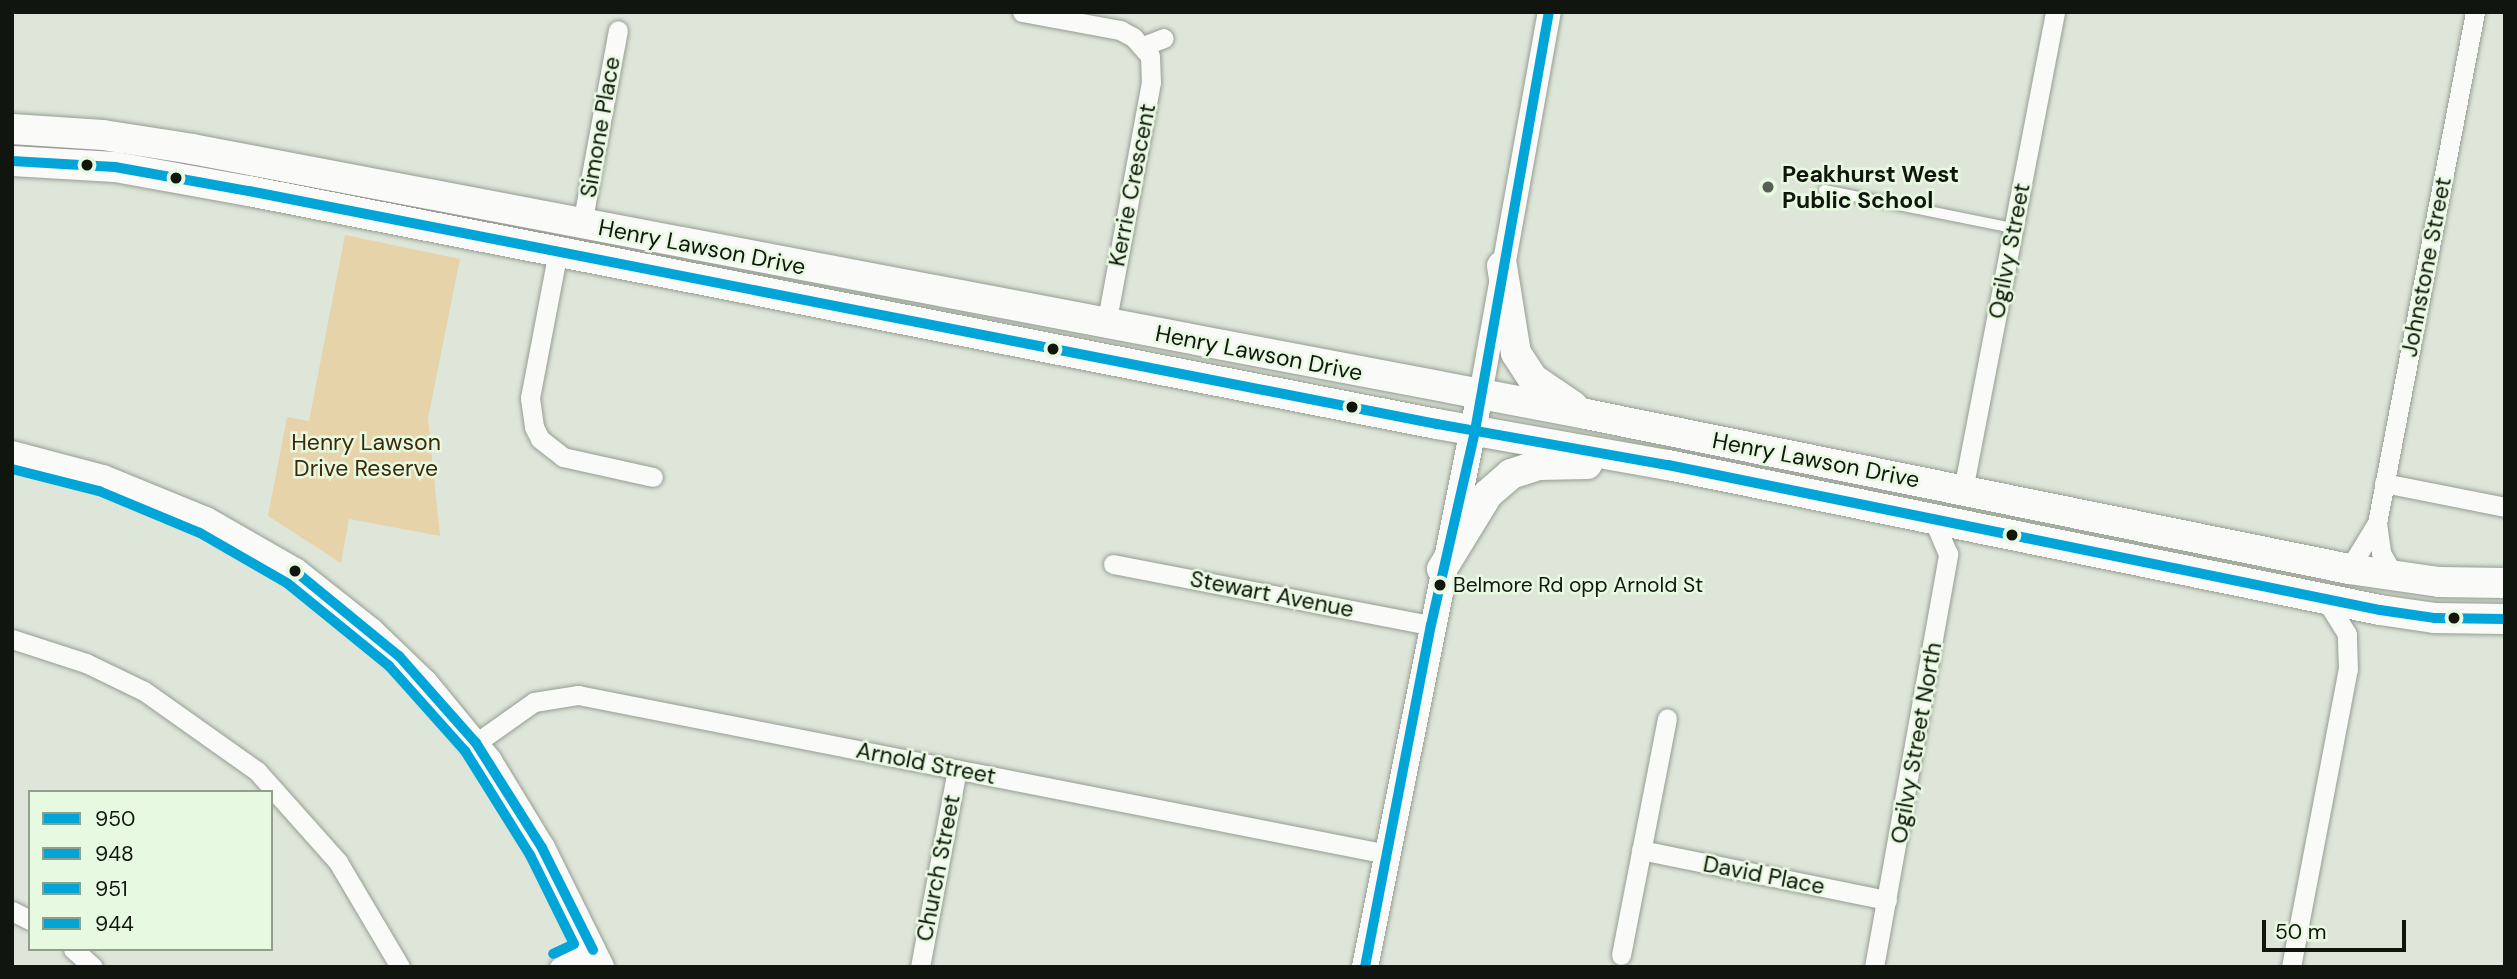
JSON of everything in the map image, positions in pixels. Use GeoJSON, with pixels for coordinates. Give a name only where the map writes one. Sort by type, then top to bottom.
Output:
{"type":"FeatureCollection","features":[{"type":"Feature","properties":{"kind":"main road","name":"Henry Lawson Drive"},"geometry":{"type":"LineString","coordinates":[[12,129],[146,140],[1586,414],[2348,569],[2395,577],[2505,583]]}},
{"type":"Feature","properties":{"kind":"main road","name":"Henry Lawson Drive"},"geometry":{"type":"LineString","coordinates":[[12,161],[137,171],[1475,431],[1668,465],[2326,600],[2416,616],[2505,619]]}},
{"type":"Feature","properties":{"kind":"main road"},"geometry":{"type":"LineString","coordinates":[[1502,266],[1510,332],[1525,370],[1586,414]]}},
{"type":"Feature","properties":{"kind":"main road"},"geometry":{"type":"LineString","coordinates":[[1365,967],[1442,569],[1475,431],[1480,394]]}},
{"type":"Feature","properties":{"kind":"main road"},"geometry":{"type":"LineString","coordinates":[[12,454],[142,492],[274,558],[346,610],[399,656],[476,743],[542,848],[597,958]]}},
{"type":"Feature","properties":{"kind":"main road"},"geometry":{"type":"LineString","coordinates":[[1442,569],[1488,494],[1511,474],[1539,465],[1668,465]]}},
{"type":"Feature","properties":{"kind":"street"},"geometry":{"type":"LineString","coordinates":[[1022,12],[1120,30],[1143,46],[1164,38]]}},
{"type":"Feature","properties":{"kind":"street"},"geometry":{"type":"LineString","coordinates":[[1480,394],[1549,12]]}},
{"type":"Feature","properties":{"kind":"street","name":"Ogilvy Street"},"geometry":{"type":"LineString","coordinates":[[1963,490],[2055,12]]}},
{"type":"Feature","properties":{"kind":"street","name":"Johnstone Street"},"geometry":{"type":"LineString","coordinates":[[2348,569],[2376,523],[2475,12]]}},
{"type":"Feature","properties":{"kind":"street","name":"Simone Place"},"geometry":{"type":"LineString","coordinates":[[582,224],[618,30]]}},
{"type":"Feature","properties":{"kind":"street","name":"Kerrie Crescent"},"geometry":{"type":"LineString","coordinates":[[1106,324],[1151,82],[1150,56],[1143,46]]}},
{"type":"Feature","properties":{"kind":"street"},"geometry":{"type":"LineString","coordinates":[[558,251],[531,390],[534,427],[540,439],[562,457],[653,477]]}},
{"type":"Feature","properties":{"kind":"street"},"geometry":{"type":"LineString","coordinates":[[2384,483],[2505,507]]}},
{"type":"Feature","properties":{"kind":"street","name":"Ogilvy Street North"},"geometry":{"type":"LineString","coordinates":[[1874,967],[1936,637],[1937,615],[1948,554],[1934,521]]}},
{"type":"Feature","properties":{"kind":"street","name":"Johnstone Street"},"geometry":{"type":"LineString","coordinates":[[2376,523],[2381,553],[2395,577]]}},
{"type":"Feature","properties":{"kind":"street","name":"Stewart Avenue"},"geometry":{"type":"LineString","coordinates":[[1113,564],[1431,625]]}},
{"type":"Feature","properties":{"kind":"street"},"geometry":{"type":"LineString","coordinates":[[2291,967],[2348,669],[2347,634],[2326,600]]}},
{"type":"Feature","properties":{"kind":"street"},"geometry":{"type":"LineString","coordinates":[[12,639],[86,663],[144,691],[257,771],[320,837],[373,915],[400,967]]}},
{"type":"Feature","properties":{"kind":"street","name":"Arnold Street"},"geometry":{"type":"LineString","coordinates":[[476,743],[534,702],[578,695],[1387,854]]}},
{"type":"Feature","properties":{"kind":"street"},"geometry":{"type":"LineString","coordinates":[[1621,955],[1667,718]]}},
{"type":"Feature","properties":{"kind":"street","name":"Church Street"},"geometry":{"type":"LineString","coordinates":[[920,967],[957,769]]}},
{"type":"Feature","properties":{"kind":"street","name":"David Place"},"geometry":{"type":"LineString","coordinates":[[1641,850],[1887,900]]}},
{"type":"Feature","properties":{"kind":"street"},"geometry":{"type":"LineString","coordinates":[[12,911],[28,919]]}},
{"type":"Feature","properties":{"kind":"street"},"geometry":{"type":"LineString","coordinates":[[75,951],[93,967]]}},
{"type":"Feature","properties":{"kind":"street"},"geometry":{"type":"LineString","coordinates":[[559,967],[597,958]]}},
{"type":"Feature","properties":{"kind":"lane"},"geometry":{"type":"LineString","coordinates":[[1824,190],[2013,228]]}},
{"type":"Feature","properties":{"kind":"green space","name":"Henry Lawson Drive Reserve"},"geometry":{"type":"Polygon","coordinates":[[[345,235],[460,259],[428,418],[440,536],[349,519],[341,563],[268,516],[287,417],[309,421],[345,235]]]}},
{"type":"Feature","properties":{"kind":"transit line","name":"948"},"geometry":{"type":"LineString","coordinates":[[1365,967],[1431,625],[1475,431],[1549,12]]}},
{"type":"Feature","properties":{"kind":"transit line","name":"950"},"geometry":{"type":"LineString","coordinates":[[12,161],[115,167],[249,191],[1437,424],[1668,465],[2380,610],[2435,618],[2505,619]]}},
{"type":"Feature","properties":{"kind":"transit line","name":"944"},"geometry":{"type":"LineString","coordinates":[[12,469],[99,491],[200,533],[287,583],[389,666],[465,751],[530,855],[574,944],[553,954]]}},
{"type":"Feature","properties":{"kind":"transit line","name":"951"},"geometry":{"type":"LineString","coordinates":[[295,571],[399,656],[476,743],[542,848],[593,950]]}},
{"type":"Feature","properties":{"kind":"place","name":"Peakhurst West Public School"},"geometry":{"type":"Point","coordinates":[1768,187]}},
{"type":"Feature","properties":{"kind":"place","name":"Belmore Rd opp Arnold St"},"geometry":{"type":"Point","coordinates":[1440,585]}}]}
